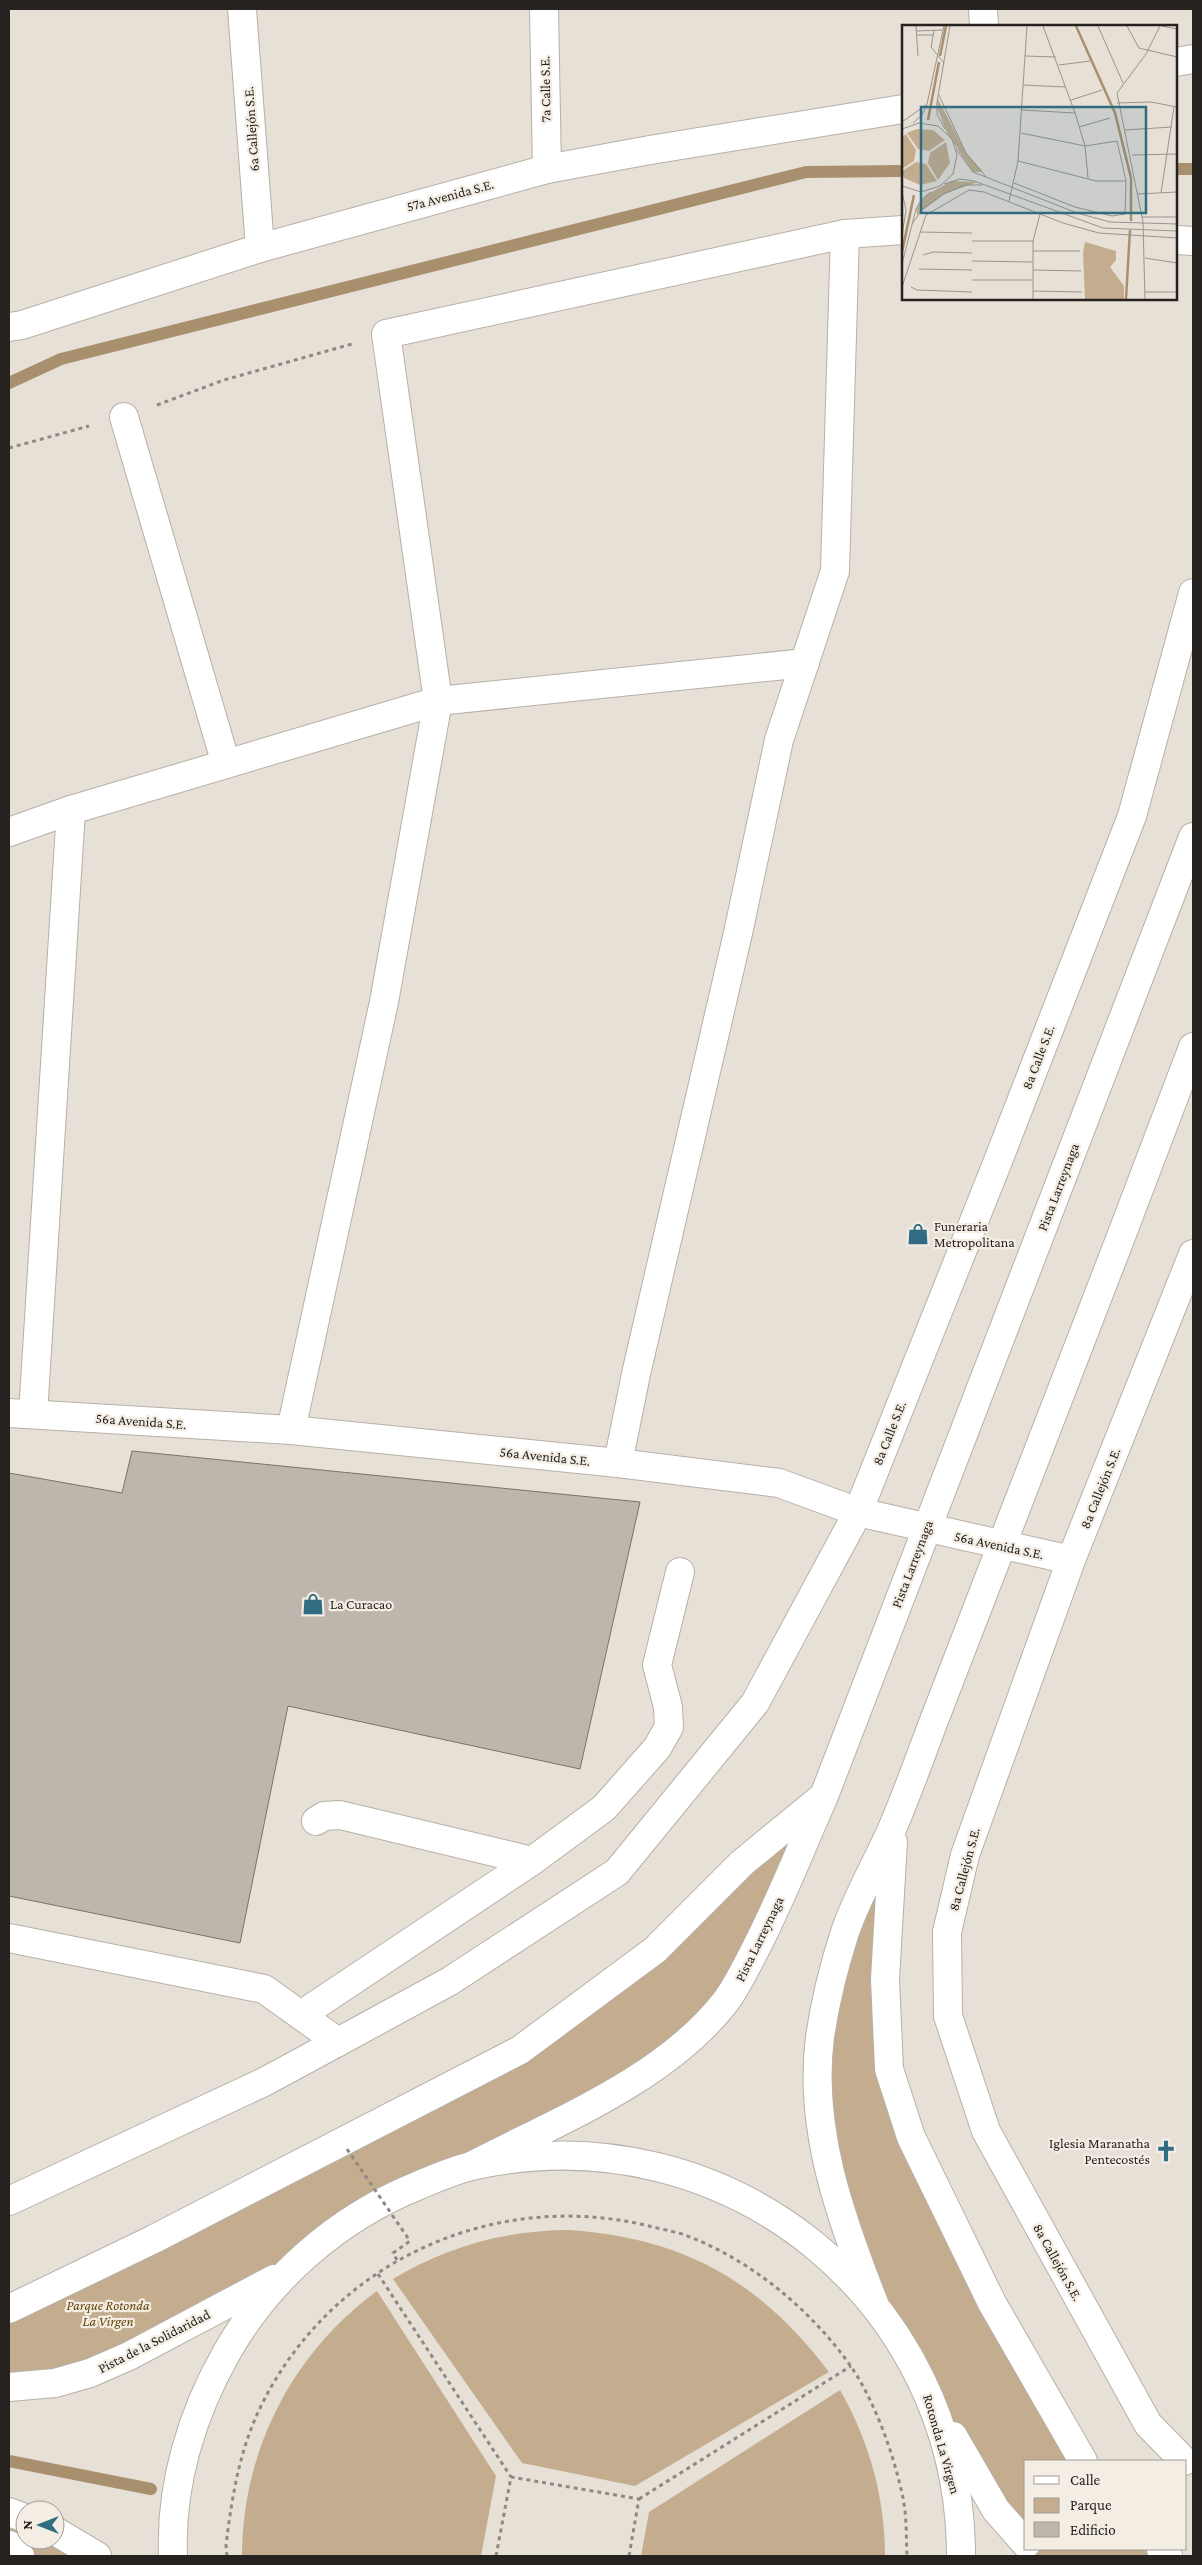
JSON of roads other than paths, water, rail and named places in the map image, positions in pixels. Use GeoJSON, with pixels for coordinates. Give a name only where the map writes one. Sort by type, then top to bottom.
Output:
{"type":"FeatureCollection","features":[{"type":"Feature","properties":{"kind":"street","name":"6a Callejón S.E."},"geometry":{"type":"LineString","coordinates":[[242,9],[260,248]]}},
{"type":"Feature","properties":{"kind":"street","name":"7a Calle S.E."},"geometry":{"type":"LineString","coordinates":[[544,9],[547,169]]}},
{"type":"Feature","properties":{"kind":"street"},"geometry":{"type":"LineString","coordinates":[[984,9],[984,25]]}},
{"type":"Feature","properties":{"kind":"street"},"geometry":{"type":"LineString","coordinates":[[1177,62],[1193,59]]}},
{"type":"Feature","properties":{"kind":"street","name":"57a Avenida S.E."},"geometry":{"type":"LineString","coordinates":[[9,327],[22,325],[260,248],[547,169],[660,148],[902,109]]}},
{"type":"Feature","properties":{"kind":"street"},"geometry":{"type":"LineString","coordinates":[[291,1430],[384,1002],[438,701],[386,334],[845,234],[902,230]]}},
{"type":"Feature","properties":{"kind":"street"},"geometry":{"type":"LineString","coordinates":[[618,1464],[636,1374],[738,933],[779,740],[835,571],[845,234]]}},
{"type":"Feature","properties":{"kind":"street"},"geometry":{"type":"LineString","coordinates":[[1177,240],[1193,241]]}},
{"type":"Feature","properties":{"kind":"street"},"geometry":{"type":"LineString","coordinates":[[124,417],[226,764]]}},
{"type":"Feature","properties":{"kind":"street","name":"8a Calle S.E."},"geometry":{"type":"LineString","coordinates":[[9,2201],[264,2082],[338,2042],[450,1981],[616,1872],[755,1703],[858,1512],[996,1166],[1132,816],[1193,593]]}},
{"type":"Feature","properties":{"kind":"street"},"geometry":{"type":"LineString","coordinates":[[9,832],[71,810],[438,701],[805,663]]}},
{"type":"Feature","properties":{"kind":"street"},"geometry":{"type":"LineString","coordinates":[[21,1413],[71,810]]}},
{"type":"Feature","properties":{"kind":"street","name":"Pista Larreynaga"},"geometry":{"type":"LineString","coordinates":[[473,2165],[615,2092],[674,2052],[700,2030],[726,2001],[745,1969],[765,1932],[824,1796],[1193,837]]}},
{"type":"Feature","properties":{"kind":"street"},"geometry":{"type":"LineString","coordinates":[[874,2303],[841,2214],[828,2165],[819,2086],[820,2039],[828,1997],[846,1930],[894,1825],[1000,1545],[1112,1262],[1193,1048]]}},
{"type":"Feature","properties":{"kind":"street","name":"8a Callejón S.E."},"geometry":{"type":"LineString","coordinates":[[1183,2460],[1148,2424],[986,2131],[948,2016],[947,1932],[965,1855],[1071,1560],[1193,1254]]}},
{"type":"Feature","properties":{"kind":"street","name":"56a Avenida S.E."},"geometry":{"type":"LineString","coordinates":[[21,1413],[291,1430],[618,1464],[779,1483],[858,1512],[926,1529],[1071,1560]]}},
{"type":"Feature","properties":{"kind":"street"},"geometry":{"type":"LineString","coordinates":[[301,2016],[532,1862],[604,1808],[657,1748],[669,1726],[668,1707],[657,1665],[680,1572]]}},
{"type":"Feature","properties":{"kind":"street"},"geometry":{"type":"LineString","coordinates":[[9,2309],[154,2239],[520,2050],[655,1950],[742,1863],[824,1796]]}},
{"type":"Feature","properties":{"kind":"street"},"geometry":{"type":"LineString","coordinates":[[316,1820],[324,1816],[340,1815],[532,1862]]}},
{"type":"Feature","properties":{"kind":"street"},"geometry":{"type":"LineString","coordinates":[[894,1825],[884,1979],[889,2069],[911,2138],[992,2303],[1082,2460]]}},
{"type":"Feature","properties":{"kind":"street"},"geometry":{"type":"LineString","coordinates":[[9,1938],[264,1989],[338,2042]]}},
{"type":"Feature","properties":{"kind":"street","name":"Rotonda La Virgen"},"geometry":{"type":"LineString","coordinates":[[173,2556],[175,2505],[183,2461],[195,2418],[213,2377],[235,2338],[260,2302],[290,2270],[323,2240],[359,2215],[397,2194],[473,2165],[540,2155],[583,2156],[643,2163],[701,2179],[756,2204],[806,2237],[874,2303],[902,2345],[926,2389],[952,2469],[959,2510],[961,2556]]}},
{"type":"Feature","properties":{"kind":"street","name":"Pista de la Solidaridad"},"geometry":{"type":"LineString","coordinates":[[9,2387],[55,2383],[90,2373],[129,2356],[290,2270]]}},
{"type":"Feature","properties":{"kind":"street"},"geometry":{"type":"LineString","coordinates":[[926,2389],[984,2492],[1024,2542]]}},
{"type":"Feature","properties":{"kind":"street"},"geometry":{"type":"LineString","coordinates":[[65,2537],[97,2556]]}},
{"type":"Feature","properties":{"kind":"street"},"geometry":{"type":"LineString","coordinates":[[9,2545],[20,2556]]}},
{"type":"Feature","properties":{"kind":"waterway"},"geometry":{"type":"LineString","coordinates":[[1177,169],[1193,169]]}},
{"type":"Feature","properties":{"kind":"waterway"},"geometry":{"type":"LineString","coordinates":[[9,383],[61,359],[806,172],[902,171]]}},
{"type":"Feature","properties":{"kind":"waterway"},"geometry":{"type":"LineString","coordinates":[[9,2461],[151,2489]]}},
{"type":"Feature","properties":{"kind":"place","name":"Funeraria Metropolitana"},"geometry":{"type":"Point","coordinates":[918,1234]}},
{"type":"Feature","properties":{"kind":"place","name":"La Curacao"},"geometry":{"type":"Point","coordinates":[313,1604]}},
{"type":"Feature","properties":{"kind":"place","name":"Iglesia Maranatha Pentecostés"},"geometry":{"type":"Point","coordinates":[1166,2151]}},
{"type":"Feature","properties":{"kind":"park label","name":"Parque Rotonda La Virgen"},"geometry":{"type":"Point","coordinates":[108,2314]}}]}
